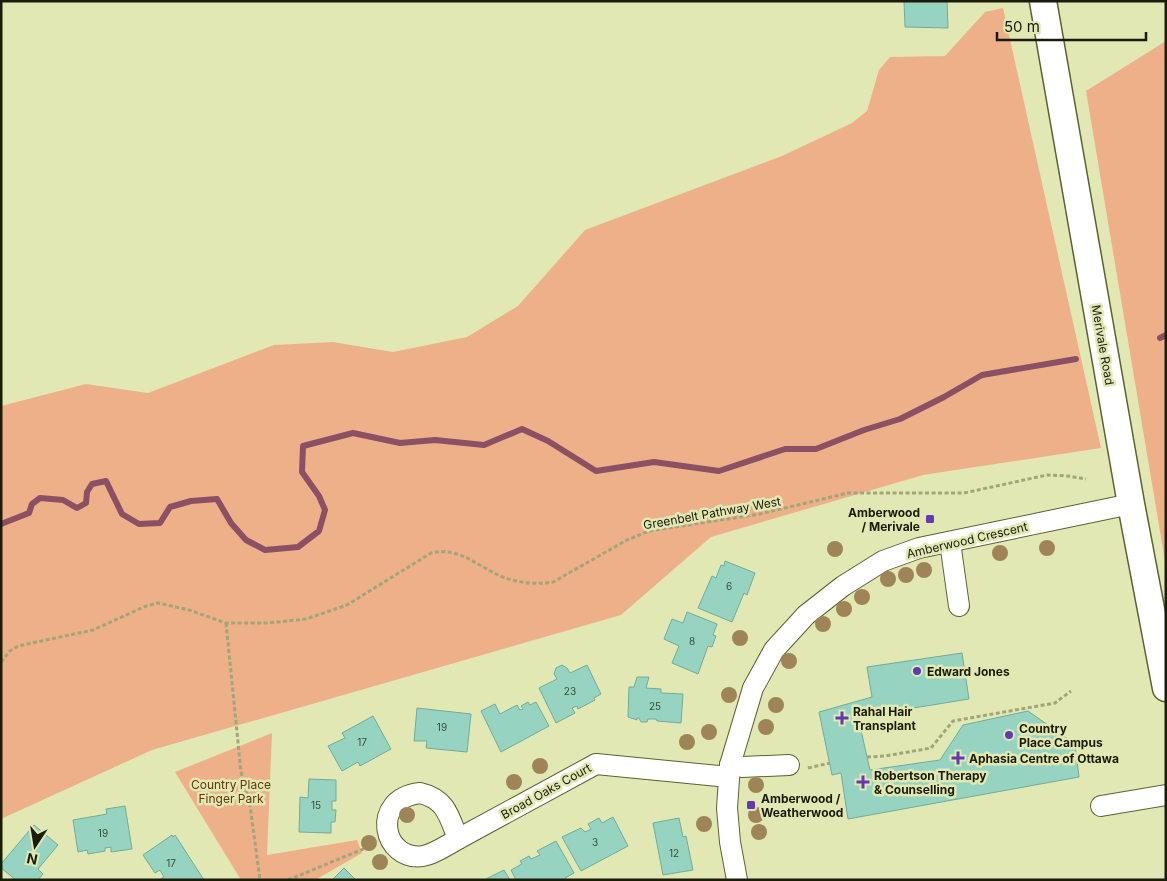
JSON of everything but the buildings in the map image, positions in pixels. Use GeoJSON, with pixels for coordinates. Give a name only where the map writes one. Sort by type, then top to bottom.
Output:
{"type":"FeatureCollection","features":[{"type":"Feature","properties":{"kind":"main road","name":"Merivale Road"},"geometry":{"type":"LineString","coordinates":[[1043,1],[1131,504],[1166,688]]}},
{"type":"Feature","properties":{"kind":"street","name":"Amberwood Crescent"},"geometry":{"type":"LineString","coordinates":[[737,880],[730,842],[727,808],[730,771],[753,688],[774,650],[806,615],[843,586],[883,561],[919,548],[1131,504]]}},
{"type":"Feature","properties":{"kind":"street"},"geometry":{"type":"LineString","coordinates":[[950,542],[959,606]]}},
{"type":"Feature","properties":{"kind":"street","name":"Broad Oaks Court"},"geometry":{"type":"LineString","coordinates":[[390,838],[403,852],[412,856],[422,856],[431,853],[596,764],[730,771],[742,767],[788,765]]}},
{"type":"Feature","properties":{"kind":"street"},"geometry":{"type":"LineString","coordinates":[[390,838],[387,828],[388,817],[392,807],[409,794],[420,793],[431,796],[440,802],[446,810],[458,839]]}},
{"type":"Feature","properties":{"kind":"street"},"geometry":{"type":"LineString","coordinates":[[1101,806],[1166,795]]}},
{"type":"Feature","properties":{"kind":"path","name":"Greenbelt Pathway West"},"geometry":{"type":"LineString","coordinates":[[1,662],[10,651],[18,646],[93,630],[146,606],[158,603],[190,610],[226,622],[268,623],[306,619],[347,604],[431,554],[442,551],[453,552],[504,577],[540,584],[553,582],[627,540],[649,531],[760,514],[848,493],[964,493],[1047,475],[1086,479]]}},
{"type":"Feature","properties":{"kind":"path"},"geometry":{"type":"LineString","coordinates":[[226,622],[241,772],[250,804],[260,880]]}},
{"type":"Feature","properties":{"kind":"path"},"geometry":{"type":"LineString","coordinates":[[867,757],[885,756],[931,748],[953,721],[1054,703],[1071,691]]}},
{"type":"Feature","properties":{"kind":"path"},"geometry":{"type":"LineString","coordinates":[[288,880],[390,838]]}},
{"type":"Feature","properties":{"kind":"green space"},"geometry":{"type":"Polygon","coordinates":[[[1003,8],[1101,448],[923,475],[711,537],[621,615],[152,750],[1,819],[1,406],[86,384],[148,393],[274,345],[333,342],[393,352],[467,337],[518,306],[585,230],[782,156],[852,123],[867,111],[879,70],[890,57],[945,56],[985,12],[1003,8]]]}},
{"type":"Feature","properties":{"kind":"green space"},"geometry":{"type":"Polygon","coordinates":[[[1166,41],[1166,567],[1086,91],[1166,41]]]}},
{"type":"Feature","properties":{"kind":"green space","name":"Country Place Finger Park"},"geometry":{"type":"Polygon","coordinates":[[[272,733],[267,855],[357,840],[362,853],[315,880],[241,880],[175,772],[272,733]]]}},
{"type":"Feature","properties":{"kind":"waterway"},"geometry":{"type":"LineString","coordinates":[[1160,338],[1166,335]]}},
{"type":"Feature","properties":{"kind":"waterway"},"geometry":{"type":"LineString","coordinates":[[1,524],[29,513],[32,504],[40,498],[63,500],[77,508],[86,503],[87,492],[92,484],[106,481],[122,514],[139,524],[160,523],[170,507],[191,501],[217,499],[231,523],[246,540],[265,550],[298,547],[319,531],[325,510],[319,496],[302,472],[303,446],[353,433],[400,443],[435,440],[484,445],[522,429],[548,441],[596,471],[654,462],[719,471],[785,449],[816,449],[864,430],[900,419],[982,375],[1076,359]]}},
{"type":"Feature","properties":{"kind":"place","name":"Amberwood / Merivale"},"geometry":{"type":"Point","coordinates":[930,519]}},
{"type":"Feature","properties":{"kind":"place","name":"Edward Jones"},"geometry":{"type":"Point","coordinates":[917,671]}},
{"type":"Feature","properties":{"kind":"place","name":"Rahal Hair Transplant"},"geometry":{"type":"Point","coordinates":[842,718]}},
{"type":"Feature","properties":{"kind":"place","name":"Country Place Campus"},"geometry":{"type":"Point","coordinates":[1009,735]}},
{"type":"Feature","properties":{"kind":"place","name":"Aphasia Centre of Ottawa"},"geometry":{"type":"Point","coordinates":[958,758]}},
{"type":"Feature","properties":{"kind":"place","name":"Robertson Therapy & Counselling"},"geometry":{"type":"Point","coordinates":[863,782]}},
{"type":"Feature","properties":{"kind":"place","name":"Amberwood / Weatherwood"},"geometry":{"type":"Point","coordinates":[751,805]}}]}
